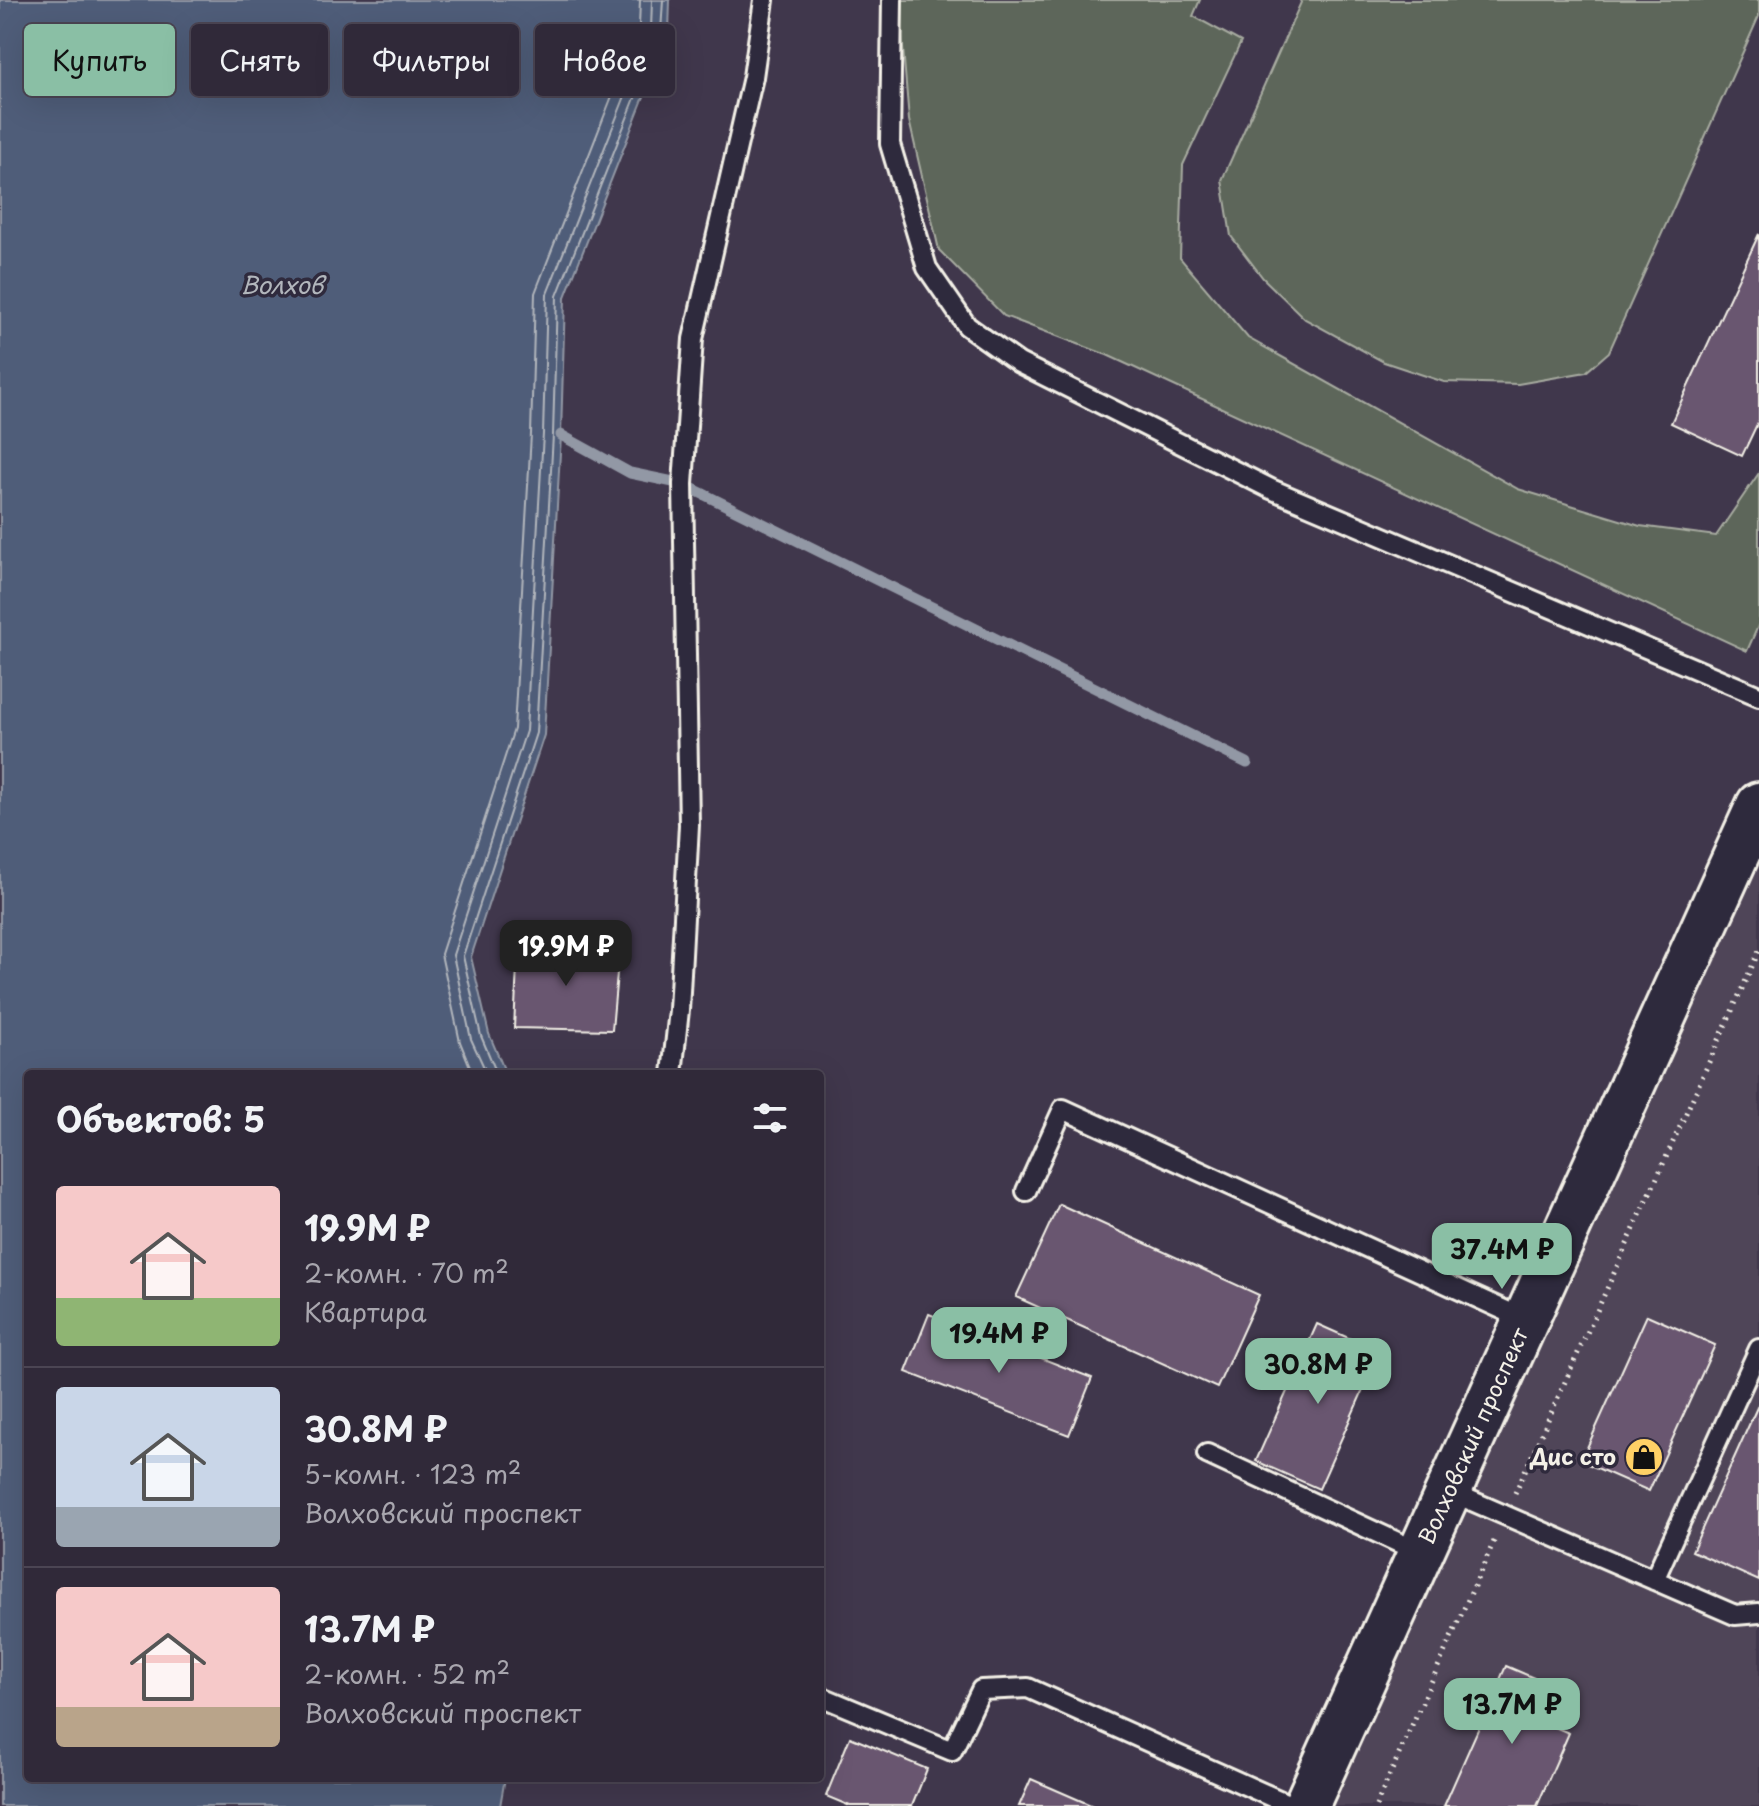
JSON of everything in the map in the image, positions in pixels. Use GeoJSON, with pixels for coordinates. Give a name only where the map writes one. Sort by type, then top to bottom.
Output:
{"type":"FeatureCollection","features":[{"type":"Feature","properties":{"kind":"street","name":"Волховский проспект"},"geometry":{"type":"LineString","coordinates":[[1306,1806],[1759,805]]}},
{"type":"Feature","properties":{"kind":"lane"},"geometry":{"type":"LineString","coordinates":[[672,1070],[679,1010],[689,825],[683,484],[693,339],[753,77],[764,0]]}},
{"type":"Feature","properties":{"kind":"lane"},"geometry":{"type":"LineString","coordinates":[[892,0],[890,144],[927,268],[967,326],[1019,363],[1271,489],[1759,696]]}},
{"type":"Feature","properties":{"kind":"lane"},"geometry":{"type":"LineString","coordinates":[[1026,1191],[1063,1109],[1526,1320]]}},
{"type":"Feature","properties":{"kind":"lane"},"geometry":{"type":"LineString","coordinates":[[1654,1580],[1759,1349]]}},
{"type":"Feature","properties":{"kind":"lane"},"geometry":{"type":"LineString","coordinates":[[1207,1454],[1421,1553]]}},
{"type":"Feature","properties":{"kind":"lane"},"geometry":{"type":"LineString","coordinates":[[1449,1491],[1735,1615],[1759,1613]]}},
{"type":"Feature","properties":{"kind":"lane"},"geometry":{"type":"LineString","coordinates":[[824,1698],[952,1751],[981,1690],[1028,1688],[1292,1806]]}},
{"type":"Feature","properties":{"kind":"path"},"geometry":{"type":"LineString","coordinates":[[1376,1806],[1759,951]]}},
{"type":"Feature","properties":{"kind":"shaded area"},"geometry":{"type":"Polygon","coordinates":[[[1759,832],[1759,1806],[1333,1806],[1759,832]]]}},
{"type":"Feature","properties":{"kind":"green space"},"geometry":{"type":"Polygon","coordinates":[[[899,0],[1200,0],[1193,16],[1241,42],[1183,165],[1180,258],[1248,338],[1518,489],[1640,526],[1716,536],[1759,473],[1759,624],[1747,651],[1107,355],[1004,316],[939,250],[909,120],[899,0]]]}},
{"type":"Feature","properties":{"kind":"green space"},"geometry":{"type":"Polygon","coordinates":[[[1302,0],[1759,0],[1759,16],[1609,352],[1586,372],[1518,384],[1444,382],[1384,362],[1305,319],[1263,278],[1231,236],[1222,180],[1302,0]]]}},
{"type":"Feature","properties":{"kind":"water","name":"Волхов"},"geometry":{"type":"Polygon","coordinates":[[[0,0],[670,0],[669,24],[535,24],[535,96],[644,96],[565,297],[561,435],[544,735],[471,957],[489,1034],[504,1070],[24,1070],[24,1782],[504,1782],[500,1806],[0,1806],[0,0]]]}},
{"type":"Feature","properties":{"kind":"building"},"geometry":{"type":"Polygon","coordinates":[[[1759,234],[1759,420],[1742,456],[1671,423],[1759,234]]]}},
{"type":"Feature","properties":{"kind":"building"},"geometry":{"type":"Polygon","coordinates":[[[518,946],[619,950],[612,1030],[514,1028],[518,946]]]}},
{"type":"Feature","properties":{"kind":"building"},"geometry":{"type":"Polygon","coordinates":[[[1059,1204],[1259,1295],[1217,1388],[1016,1297],[1059,1204]]]}},
{"type":"Feature","properties":{"kind":"building"},"geometry":{"type":"Polygon","coordinates":[[[929,1314],[1092,1378],[1069,1435],[906,1372],[929,1314]]]}},
{"type":"Feature","properties":{"kind":"building"},"geometry":{"type":"Polygon","coordinates":[[[1647,1315],[1715,1345],[1649,1491],[1581,1461],[1647,1315]]]}},
{"type":"Feature","properties":{"kind":"building"},"geometry":{"type":"Polygon","coordinates":[[[1317,1324],[1380,1352],[1319,1489],[1256,1461],[1317,1324]]]}},
{"type":"Feature","properties":{"kind":"building"},"geometry":{"type":"Polygon","coordinates":[[[1759,1403],[1759,1581],[1692,1551],[1759,1403]]]}},
{"type":"Feature","properties":{"kind":"building"},"geometry":{"type":"Polygon","coordinates":[[[1506,1666],[1567,1692],[1552,1726],[1569,1733],[1537,1806],[1444,1806],[1506,1666]]]}},
{"type":"Feature","properties":{"kind":"building"},"geometry":{"type":"Polygon","coordinates":[[[850,1737],[927,1769],[912,1806],[850,1806],[826,1796],[850,1737]]]}},
{"type":"Feature","properties":{"kind":"building"},"geometry":{"type":"Polygon","coordinates":[[[1031,1779],[1093,1806],[1019,1806],[1031,1779]]]}},
{"type":"Feature","properties":{"kind":"waterway"},"geometry":{"type":"LineString","coordinates":[[561,435],[630,473],[683,484],[1247,763]]}},
{"type":"Feature","properties":{"kind":"place","name":"Дис сто"},"geometry":{"type":"Point","coordinates":[1644,1457]}}]}
